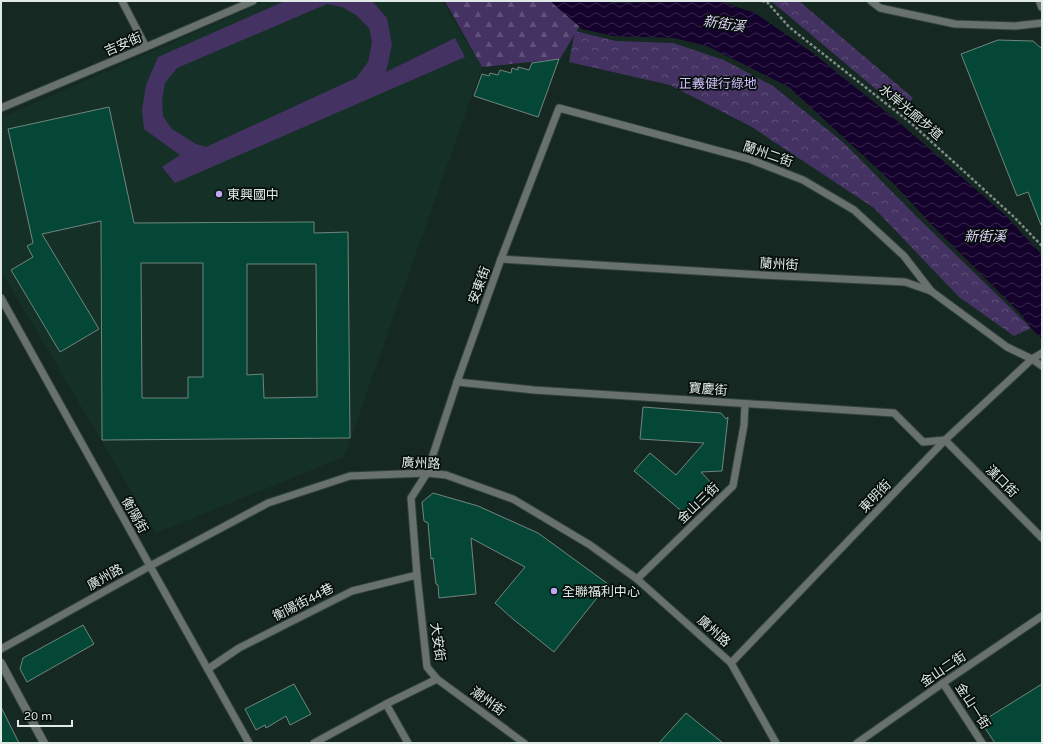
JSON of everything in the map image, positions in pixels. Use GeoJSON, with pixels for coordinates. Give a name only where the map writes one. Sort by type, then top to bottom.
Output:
{"type":"FeatureCollection","features":[{"type":"Feature","properties":{"kind":"street"},"geometry":{"type":"LineString","coordinates":[[1040,1],[1042,7]]}},
{"type":"Feature","properties":{"kind":"street"},"geometry":{"type":"LineString","coordinates":[[1,663],[44,743]]}},
{"type":"Feature","properties":{"kind":"lane"},"geometry":{"type":"LineString","coordinates":[[122,1],[146,47]]}},
{"type":"Feature","properties":{"kind":"lane","name":"吉安街"},"geometry":{"type":"LineString","coordinates":[[1,108],[253,1]]}},
{"type":"Feature","properties":{"kind":"lane"},"geometry":{"type":"LineString","coordinates":[[871,1],[880,8],[955,24],[1015,26],[1042,23]]}},
{"type":"Feature","properties":{"kind":"lane","name":"安東街"},"geometry":{"type":"LineString","coordinates":[[427,472],[501,259],[559,108]]}},
{"type":"Feature","properties":{"kind":"lane","name":"蘭州二街"},"geometry":{"type":"LineString","coordinates":[[559,108],[750,159],[803,180],[854,210],[904,256],[931,291]]}},
{"type":"Feature","properties":{"kind":"lane","name":"蘭州街"},"geometry":{"type":"LineString","coordinates":[[501,259],[905,282],[931,291],[1007,347],[1032,359],[1042,366]]}},
{"type":"Feature","properties":{"kind":"lane","name":"衡陽街"},"geometry":{"type":"LineString","coordinates":[[1,298],[249,743]]}},
{"type":"Feature","properties":{"kind":"lane","name":"東明街"},"geometry":{"type":"LineString","coordinates":[[731,663],[945,440],[1032,359],[1042,353]]}},
{"type":"Feature","properties":{"kind":"lane","name":"寶慶街"},"geometry":{"type":"LineString","coordinates":[[457,382],[542,390],[894,413],[923,442],[945,440]]}},
{"type":"Feature","properties":{"kind":"lane","name":"金山三街"},"geometry":{"type":"LineString","coordinates":[[638,579],[734,486],[744,425],[745,404]]}},
{"type":"Feature","properties":{"kind":"lane","name":"漢口街"},"geometry":{"type":"LineString","coordinates":[[945,440],[1042,538]]}},
{"type":"Feature","properties":{"kind":"lane","name":"廣州路"},"geometry":{"type":"LineString","coordinates":[[1,649],[150,566],[268,503],[350,476],[427,472],[446,475],[513,499],[590,545],[638,579],[731,663],[775,743]]}},
{"type":"Feature","properties":{"kind":"lane","name":"大安街"},"geometry":{"type":"LineString","coordinates":[[314,743],[386,704],[437,679],[427,667],[417,575],[411,498],[427,472]]}},
{"type":"Feature","properties":{"kind":"lane","name":"衡陽街44巷"},"geometry":{"type":"LineString","coordinates":[[208,669],[239,648],[352,591],[417,575]]}},
{"type":"Feature","properties":{"kind":"lane","name":"金山二街"},"geometry":{"type":"LineString","coordinates":[[857,743],[1042,616]]}},
{"type":"Feature","properties":{"kind":"lane","name":"潮州街"},"geometry":{"type":"LineString","coordinates":[[437,679],[524,743]]}},
{"type":"Feature","properties":{"kind":"lane","name":"金山一街"},"geometry":{"type":"LineString","coordinates":[[943,683],[982,743]]}},
{"type":"Feature","properties":{"kind":"lane"},"geometry":{"type":"LineString","coordinates":[[386,704],[408,743]]}},
{"type":"Feature","properties":{"kind":"path","name":"水岸光廊步道"},"geometry":{"type":"LineString","coordinates":[[762,1],[767,2],[789,26],[912,124],[1014,217],[1042,246]]}},
{"type":"Feature","properties":{"kind":"shaded area","name":"東興國中"},"geometry":{"type":"Polygon","coordinates":[[[266,1],[442,1],[482,67],[344,457],[156,533],[1,271],[1,118],[266,1]]]}},
{"type":"Feature","properties":{"kind":"green space"},"geometry":{"type":"Polygon","coordinates":[[[285,1],[372,1],[387,18],[392,45],[386,72],[455,38],[465,57],[175,183],[162,167],[180,155],[144,129],[142,110],[146,85],[158,57],[285,1]],[[327,4],[177,68],[165,83],[162,100],[163,116],[172,129],[196,144],[206,147],[356,78],[368,62],[372,42],[369,28],[356,15],[342,7],[327,4]]]}},
{"type":"Feature","properties":{"kind":"green space"},"geometry":{"type":"Polygon","coordinates":[[[445,1],[564,1],[586,15],[560,59],[482,67],[445,1]]]}},
{"type":"Feature","properties":{"kind":"green space"},"geometry":{"type":"Polygon","coordinates":[[[771,1],[799,1],[913,98],[902,111],[771,1]]]}},
{"type":"Feature","properties":{"kind":"green space","name":"正義健行綠地"},"geometry":{"type":"Polygon","coordinates":[[[575,31],[616,41],[673,43],[724,60],[773,86],[844,143],[915,215],[1031,328],[1014,336],[959,297],[874,208],[752,127],[670,85],[569,62],[575,31]]]}},
{"type":"Feature","properties":{"kind":"water","name":"新街溪"},"geometry":{"type":"Polygon","coordinates":[[[550,1],[610,1],[613,3],[719,1],[755,13],[814,54],[901,124],[1005,215],[1042,255],[1042,339],[1031,328],[1020,313],[929,222],[895,185],[789,87],[707,46],[674,38],[614,36],[582,29],[550,1]]]}},
{"type":"Feature","properties":{"kind":"building"},"geometry":{"type":"Polygon","coordinates":[[[998,40],[1033,41],[1042,49],[1042,225],[1028,192],[1017,196],[961,54],[998,40]]]}},
{"type":"Feature","properties":{"kind":"building"},"geometry":{"type":"Polygon","coordinates":[[[559,59],[538,117],[474,96],[482,74],[489,76],[490,73],[498,75],[500,70],[511,73],[512,68],[518,70],[518,67],[529,70],[532,63],[559,59]]]}},
{"type":"Feature","properties":{"kind":"building"},"geometry":{"type":"Polygon","coordinates":[[[109,107],[134,223],[314,222],[314,233],[348,232],[350,438],[102,440],[101,221],[42,234],[99,329],[60,352],[11,270],[33,257],[27,246],[33,243],[8,129],[109,107]],[[141,263],[142,398],[188,398],[188,377],[203,377],[203,263],[141,263]],[[247,264],[247,375],[263,374],[264,398],[317,397],[316,264],[247,264]]]}},
{"type":"Feature","properties":{"kind":"building"},"geometry":{"type":"Polygon","coordinates":[[[643,407],[721,413],[726,419],[728,417],[722,471],[701,472],[715,487],[685,514],[634,471],[650,453],[676,475],[704,443],[640,439],[643,407]]]}},
{"type":"Feature","properties":{"kind":"building"},"geometry":{"type":"Polygon","coordinates":[[[433,493],[478,506],[538,533],[608,584],[554,652],[495,603],[525,567],[471,538],[476,594],[439,598],[433,558],[431,559],[428,523],[424,521],[422,502],[433,493]]]}},
{"type":"Feature","properties":{"kind":"building"},"geometry":{"type":"Polygon","coordinates":[[[83,625],[94,644],[27,682],[20,669],[23,658],[83,625]]]}},
{"type":"Feature","properties":{"kind":"building"},"geometry":{"type":"Polygon","coordinates":[[[294,684],[311,714],[290,725],[286,716],[266,728],[265,725],[256,730],[245,709],[294,684]]]}},
{"type":"Feature","properties":{"kind":"building"},"geometry":{"type":"Polygon","coordinates":[[[1042,684],[1042,743],[995,743],[981,722],[1042,684]]]}},
{"type":"Feature","properties":{"kind":"building"},"geometry":{"type":"Polygon","coordinates":[[[1,707],[19,743],[1,743],[1,707]]]}},
{"type":"Feature","properties":{"kind":"building"},"geometry":{"type":"Polygon","coordinates":[[[686,713],[723,743],[659,743],[686,713]]]}},
{"type":"Feature","properties":{"kind":"place","name":"東興國中"},"geometry":{"type":"Point","coordinates":[219,194]}},
{"type":"Feature","properties":{"kind":"place","name":"全聯福利中心"},"geometry":{"type":"Point","coordinates":[554,591]}}]}
